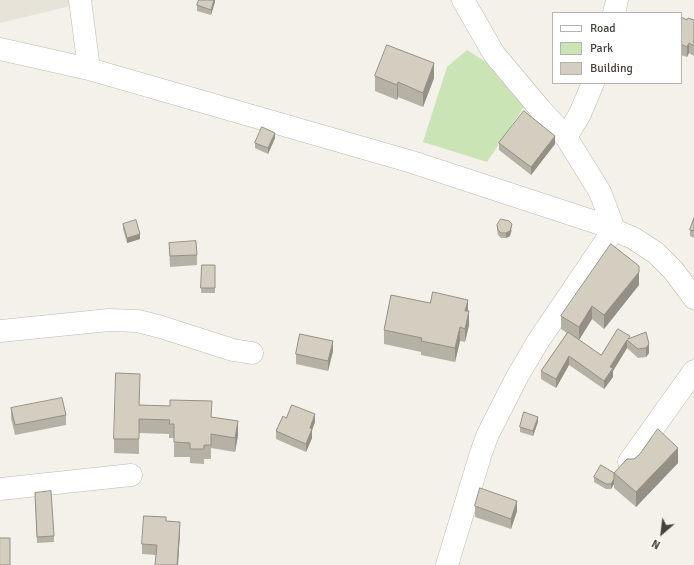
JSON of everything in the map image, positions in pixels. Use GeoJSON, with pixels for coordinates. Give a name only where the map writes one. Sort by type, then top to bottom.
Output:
{"type":"FeatureCollection","features":[{"type":"Feature","properties":{"kind":"street"},"geometry":{"type":"LineString","coordinates":[[80,0],[89,69]]}},
{"type":"Feature","properties":{"kind":"street"},"geometry":{"type":"LineString","coordinates":[[463,0],[494,54],[566,137],[600,192],[614,229]]}},
{"type":"Feature","properties":{"kind":"street"},"geometry":{"type":"LineString","coordinates":[[614,12],[617,0]]}},
{"type":"Feature","properties":{"kind":"street"},"geometry":{"type":"LineString","coordinates":[[0,49],[89,69],[412,162],[614,229],[633,238],[656,253],[673,270],[694,298]]}},
{"type":"Feature","properties":{"kind":"street"},"geometry":{"type":"LineString","coordinates":[[566,137],[580,114],[593,84]]}},
{"type":"Feature","properties":{"kind":"street"},"geometry":{"type":"LineString","coordinates":[[447,565],[488,434],[536,343],[614,229]]}},
{"type":"Feature","properties":{"kind":"street"},"geometry":{"type":"LineString","coordinates":[[0,331],[109,320],[138,321],[233,350],[252,353]]}},
{"type":"Feature","properties":{"kind":"street"},"geometry":{"type":"LineString","coordinates":[[629,462],[694,371]]}},
{"type":"Feature","properties":{"kind":"street"},"geometry":{"type":"LineString","coordinates":[[0,489],[132,474]]}},
{"type":"Feature","properties":{"kind":"shaded area"},"geometry":{"type":"Polygon","coordinates":[[[0,0],[95,0],[0,23],[0,0]]]}},
{"type":"Feature","properties":{"kind":"green space"},"geometry":{"type":"Polygon","coordinates":[[[467,50],[507,75],[526,104],[487,162],[423,142],[447,67],[467,50]]]}},
{"type":"Feature","properties":{"kind":"building"},"geometry":{"type":"Polygon","coordinates":[[[199,0],[214,0],[211,10],[197,5],[199,0]]]}},
{"type":"Feature","properties":{"kind":"building"},"geometry":{"type":"Polygon","coordinates":[[[682,18],[687,20],[688,18],[694,20],[694,46],[689,43],[687,47],[682,44],[682,18]]]}},
{"type":"Feature","properties":{"kind":"building"},"geometry":{"type":"Polygon","coordinates":[[[387,45],[434,63],[423,93],[398,82],[397,85],[375,76],[387,45]]]}},
{"type":"Feature","properties":{"kind":"building"},"geometry":{"type":"Polygon","coordinates":[[[524,111],[555,136],[531,167],[499,143],[524,111]]]}},
{"type":"Feature","properties":{"kind":"building"},"geometry":{"type":"Polygon","coordinates":[[[262,127],[275,133],[268,148],[255,143],[262,127]]]}},
{"type":"Feature","properties":{"kind":"building"},"geometry":{"type":"Polygon","coordinates":[[[694,218],[694,231],[690,230],[694,218]]]}},
{"type":"Feature","properties":{"kind":"building"},"geometry":{"type":"Polygon","coordinates":[[[501,219],[509,221],[512,224],[510,231],[501,233],[498,230],[497,225],[501,219]]]}},
{"type":"Feature","properties":{"kind":"building"},"geometry":{"type":"Polygon","coordinates":[[[136,220],[140,234],[127,238],[123,224],[136,220]]]}},
{"type":"Feature","properties":{"kind":"building"},"geometry":{"type":"Polygon","coordinates":[[[196,241],[197,255],[170,256],[169,243],[196,241]]]}},
{"type":"Feature","properties":{"kind":"building"},"geometry":{"type":"Polygon","coordinates":[[[611,244],[639,266],[639,272],[604,315],[592,306],[579,327],[561,316],[611,244]]]}},
{"type":"Feature","properties":{"kind":"building"},"geometry":{"type":"Polygon","coordinates":[[[202,265],[215,265],[215,288],[201,288],[202,265]]]}},
{"type":"Feature","properties":{"kind":"building"},"geometry":{"type":"Polygon","coordinates":[[[433,292],[468,300],[465,311],[469,311],[465,329],[460,327],[455,348],[421,341],[422,338],[384,330],[391,295],[430,303],[433,292]]]}},
{"type":"Feature","properties":{"kind":"building"},"geometry":{"type":"Polygon","coordinates":[[[618,329],[630,336],[628,339],[646,332],[649,344],[646,348],[638,349],[627,340],[610,367],[613,368],[604,381],[569,356],[556,379],[541,371],[568,332],[601,355],[618,329]]]}},
{"type":"Feature","properties":{"kind":"building"},"geometry":{"type":"Polygon","coordinates":[[[300,334],[333,341],[328,361],[296,354],[300,334]]]}},
{"type":"Feature","properties":{"kind":"building"},"geometry":{"type":"Polygon","coordinates":[[[116,373],[140,374],[139,405],[170,406],[170,400],[212,401],[211,417],[238,421],[235,438],[211,434],[211,445],[204,445],[204,449],[190,449],[190,443],[174,442],[174,424],[169,424],[170,420],[139,419],[139,439],[114,439],[116,373]]]}},
{"type":"Feature","properties":{"kind":"building"},"geometry":{"type":"Polygon","coordinates":[[[62,398],[66,415],[15,425],[11,408],[62,398]]]}},
{"type":"Feature","properties":{"kind":"building"},"geometry":{"type":"Polygon","coordinates":[[[292,405],[315,414],[310,428],[312,429],[306,444],[276,431],[283,416],[286,418],[292,405]]]}},
{"type":"Feature","properties":{"kind":"building"},"geometry":{"type":"Polygon","coordinates":[[[524,412],[538,417],[533,431],[520,427],[524,412]]]}},
{"type":"Feature","properties":{"kind":"building"},"geometry":{"type":"Polygon","coordinates":[[[658,429],[678,448],[636,492],[614,473],[627,459],[634,459],[639,455],[658,429]]]}},
{"type":"Feature","properties":{"kind":"building"},"geometry":{"type":"Polygon","coordinates":[[[601,465],[614,473],[614,479],[611,484],[606,484],[594,477],[601,465]]]}},
{"type":"Feature","properties":{"kind":"building"},"geometry":{"type":"Polygon","coordinates":[[[480,488],[517,501],[511,519],[475,506],[480,488]]]}},
{"type":"Feature","properties":{"kind":"building"},"geometry":{"type":"Polygon","coordinates":[[[51,491],[54,536],[37,537],[35,493],[51,491]]]}},
{"type":"Feature","properties":{"kind":"building"},"geometry":{"type":"Polygon","coordinates":[[[144,516],[166,517],[166,521],[180,522],[177,565],[155,565],[157,545],[142,544],[144,516]]]}},
{"type":"Feature","properties":{"kind":"building"},"geometry":{"type":"Polygon","coordinates":[[[0,538],[10,538],[10,565],[0,565],[0,538]]]}}]}
